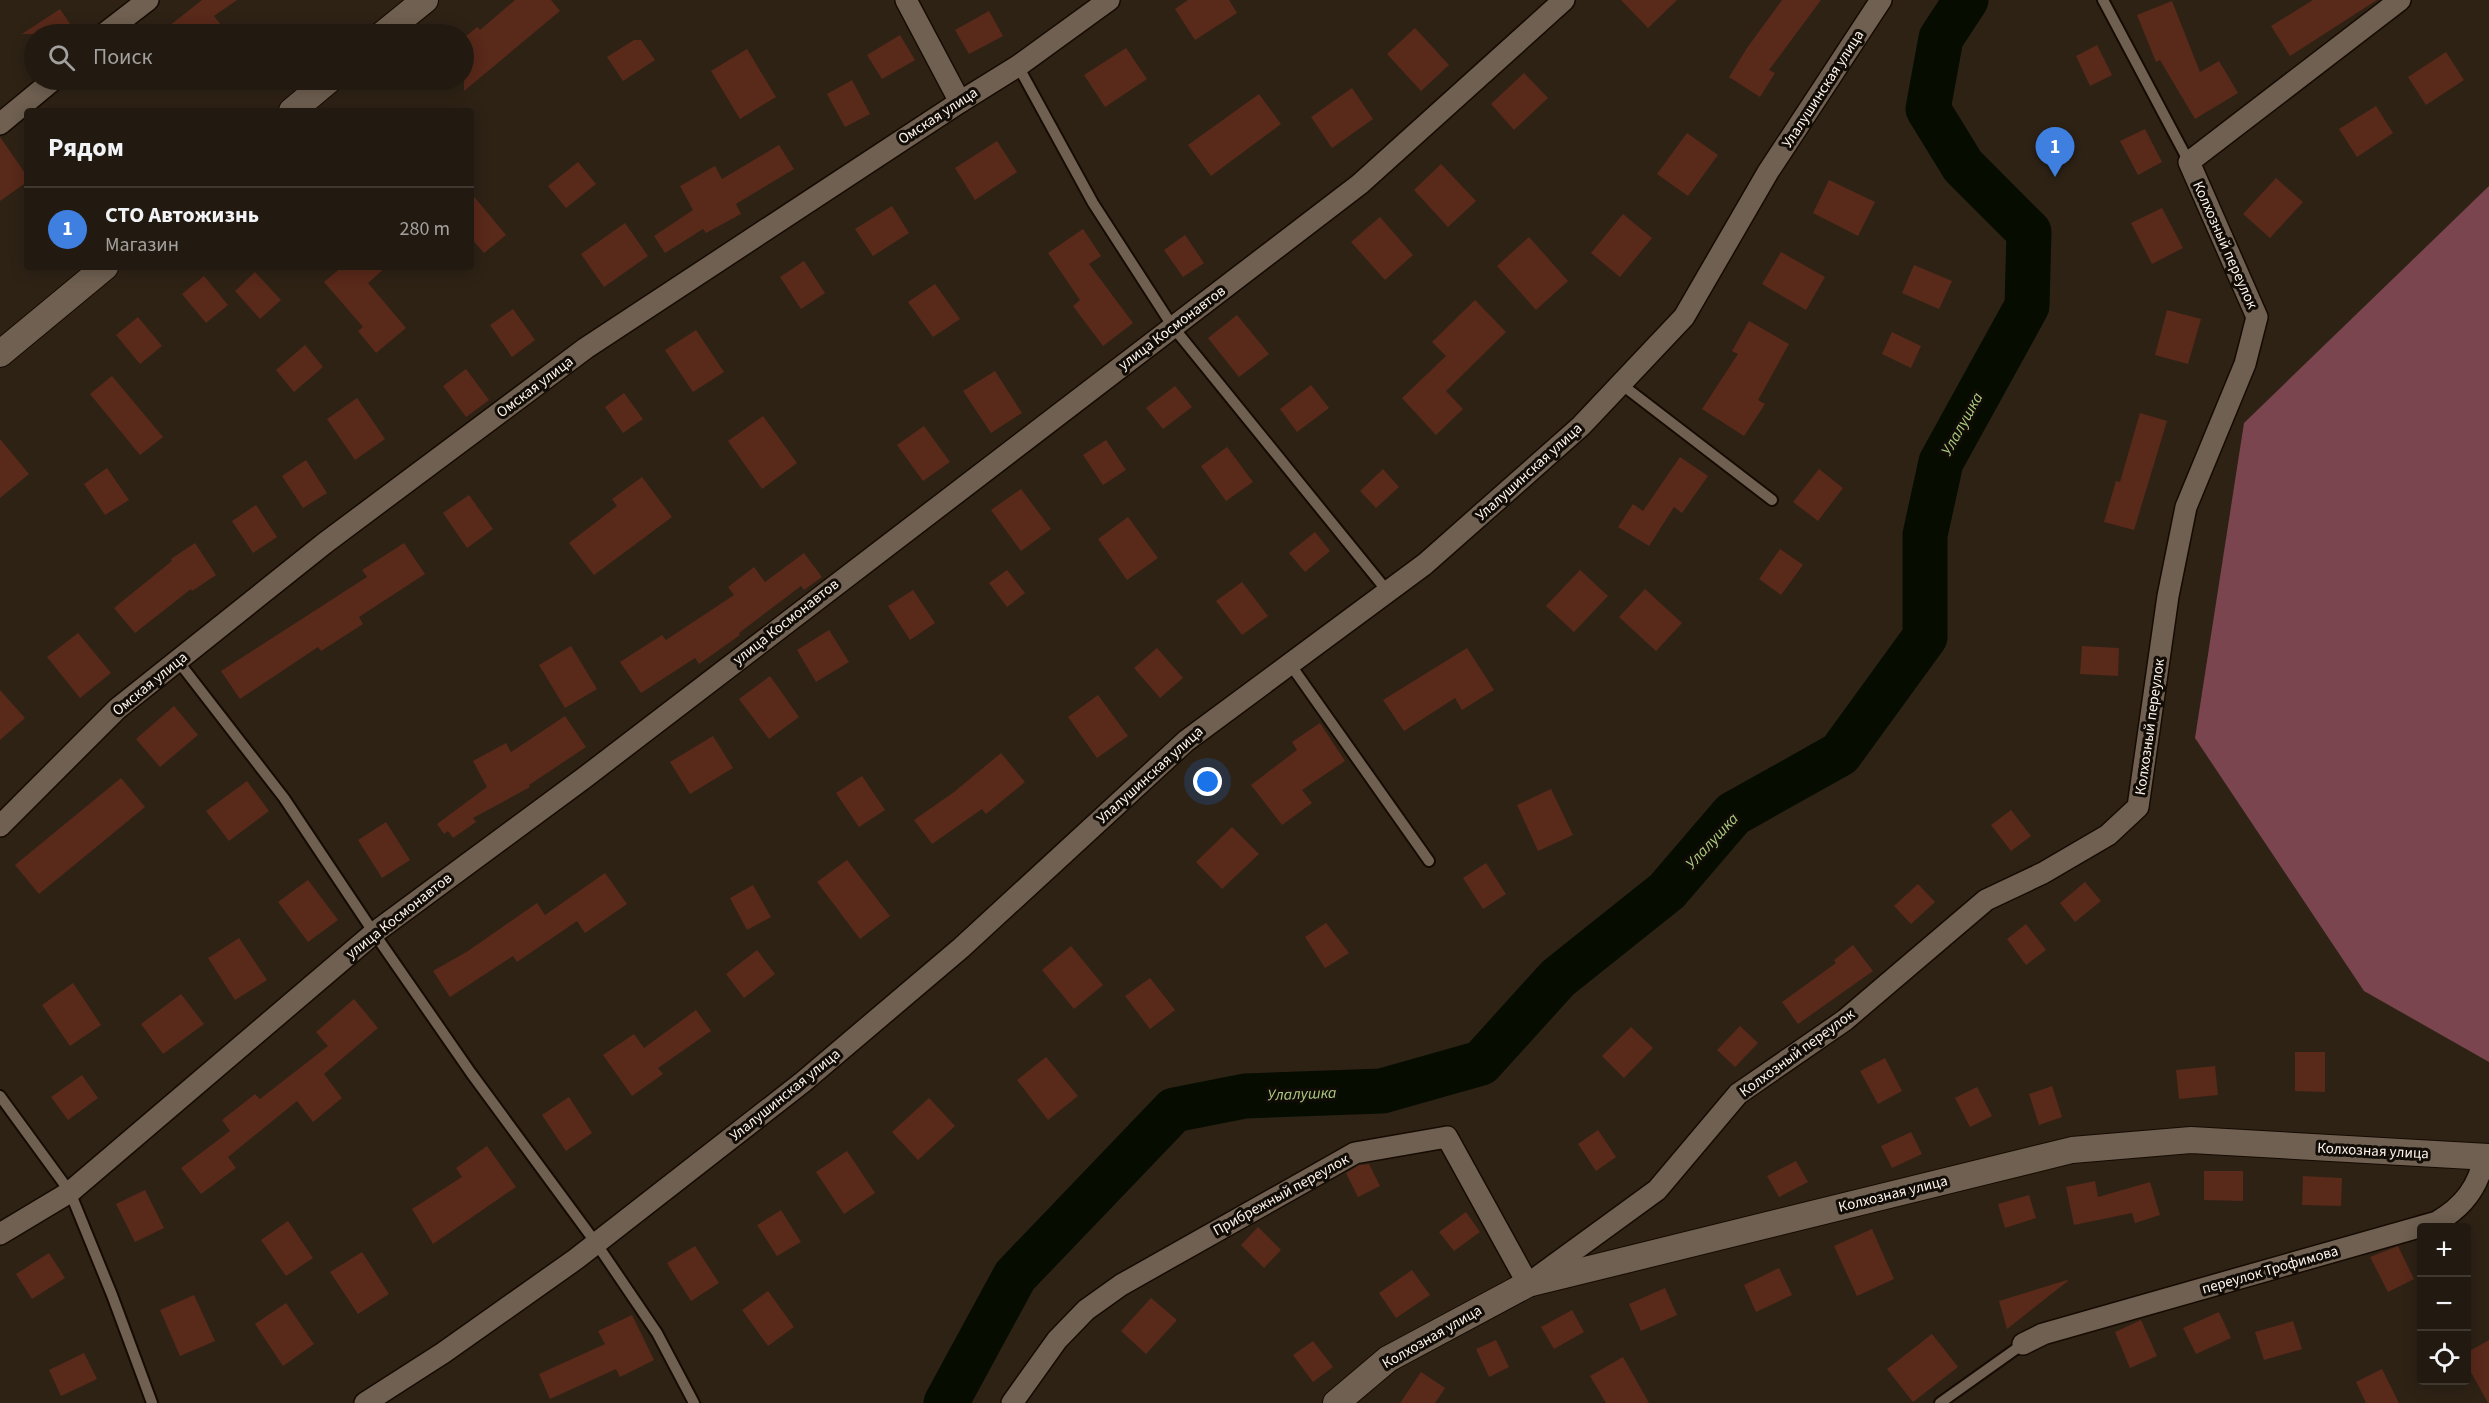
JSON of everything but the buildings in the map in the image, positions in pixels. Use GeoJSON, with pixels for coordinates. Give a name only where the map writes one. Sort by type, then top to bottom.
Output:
{"type":"FeatureCollection","features":[{"type":"Feature","properties":{"kind":"street"},"geometry":{"type":"LineString","coordinates":[[117,24],[148,0]]}},
{"type":"Feature","properties":{"kind":"street"},"geometry":{"type":"LineString","coordinates":[[906,0],[960,102]]}},
{"type":"Feature","properties":{"kind":"street","name":"Омская улица"},"geometry":{"type":"LineString","coordinates":[[0,826],[117,709],[325,543],[586,348],[1018,66],[1109,0]]}},
{"type":"Feature","properties":{"kind":"street","name":"улица Космонавтов"},"geometry":{"type":"LineString","coordinates":[[0,1234],[70,1192],[374,933],[584,778],[1360,184],[1564,0]]}},
{"type":"Feature","properties":{"kind":"street","name":"Улалушинская улица"},"geometry":{"type":"LineString","coordinates":[[365,1403],[443,1353],[596,1243],[803,1082],[961,948],[1185,741],[1425,564],[1564,441],[1684,317],[1768,172],[1881,0]]}},
{"type":"Feature","properties":{"kind":"street","name":"Колхозный переулок"},"geometry":{"type":"LineString","coordinates":[[1528,1284],[1657,1190],[1738,1094],[1845,1020],[1986,900],[2043,873],[2108,835],[2138,807],[2168,596],[2186,507],[2245,364],[2257,317],[2189,162],[2400,0]]}},
{"type":"Feature","properties":{"kind":"street"},"geometry":{"type":"LineString","coordinates":[[394,24],[412,7]]}},
{"type":"Feature","properties":{"kind":"street"},"geometry":{"type":"LineString","coordinates":[[0,124],[41,90]]}},
{"type":"Feature","properties":{"kind":"street"},"geometry":{"type":"LineString","coordinates":[[296,108],[317,90]]}},
{"type":"Feature","properties":{"kind":"street"},"geometry":{"type":"LineString","coordinates":[[0,354],[101,270]]}},
{"type":"Feature","properties":{"kind":"street","name":"Прибрежный переулок"},"geometry":{"type":"LineString","coordinates":[[1012,1403],[1058,1340],[1086,1310],[1120,1285],[1355,1153],[1447,1137],[1528,1284]]}},
{"type":"Feature","properties":{"kind":"street","name":"Колхозная улица"},"geometry":{"type":"LineString","coordinates":[[1336,1403],[1388,1359],[1528,1284],[2072,1150],[2191,1140],[2487,1160]]}},
{"type":"Feature","properties":{"kind":"street","name":"переулок Трофимова"},"geometry":{"type":"LineString","coordinates":[[2023,1344],[2043,1334],[2437,1222],[2456,1211],[2471,1193],[2487,1160]]}},
{"type":"Feature","properties":{"kind":"lane"},"geometry":{"type":"LineString","coordinates":[[2103,0],[2189,162]]}},
{"type":"Feature","properties":{"kind":"lane"},"geometry":{"type":"LineString","coordinates":[[1018,66],[1093,203],[1173,327],[1388,592]]}},
{"type":"Feature","properties":{"kind":"lane"},"geometry":{"type":"LineString","coordinates":[[1621,384],[1772,500]]}},
{"type":"Feature","properties":{"kind":"lane"},"geometry":{"type":"LineString","coordinates":[[177,661],[284,798],[471,1073],[596,1243],[657,1333],[693,1403]]}},
{"type":"Feature","properties":{"kind":"lane"},"geometry":{"type":"LineString","coordinates":[[1290,664],[1429,861]]}},
{"type":"Feature","properties":{"kind":"lane"},"geometry":{"type":"LineString","coordinates":[[0,1096],[70,1192],[112,1295],[152,1403]]}},
{"type":"Feature","properties":{"kind":"lane"},"geometry":{"type":"LineString","coordinates":[[1940,1403],[2023,1344]]}},
{"type":"Feature","properties":{"kind":"shaded area"},"geometry":{"type":"Polygon","coordinates":[[[2489,186],[2489,1062],[2364,991],[2195,738],[2244,423],[2489,186]]]}},
{"type":"Feature","properties":{"kind":"waterway","name":"Улалушка"},"geometry":{"type":"LineString","coordinates":[[946,1403],[1015,1276],[1174,1110],[1245,1096],[1382,1091],[1481,1063],[1558,978],[1667,891],[1733,814],[1840,754],[1925,637],[1925,535],[1941,462],[2027,306],[2029,232],[1963,166],[1928,109],[1941,38],[1966,0]]}},
{"type":"Feature","properties":{"kind":"place","name":"СТО Автожизнь"},"geometry":{"type":"Point","coordinates":[2055,177]}}]}
